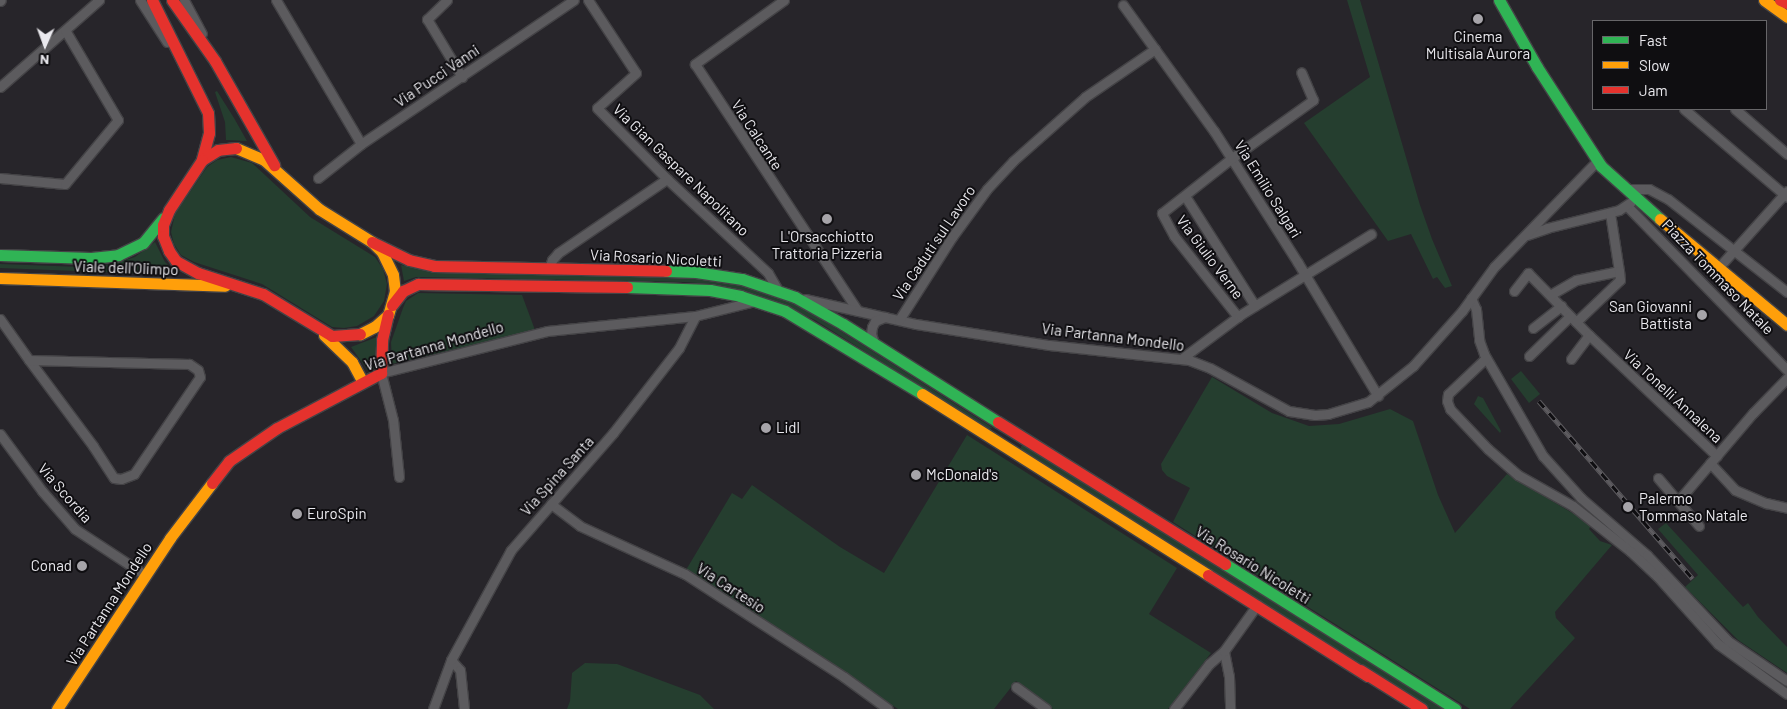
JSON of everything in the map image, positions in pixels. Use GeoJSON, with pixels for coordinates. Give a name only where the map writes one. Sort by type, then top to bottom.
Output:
{"type":"FeatureCollection","features":[{"type":"Feature","properties":{"kind":"main road"},"geometry":{"type":"LineString","coordinates":[[152,0],[208,113],[210,133],[202,160],[169,210],[163,225],[163,236],[169,252],[176,261],[198,273],[252,289],[280,304],[321,331],[346,355],[362,381]]}},
{"type":"Feature","properties":{"kind":"main road"},"geometry":{"type":"LineString","coordinates":[[172,0],[215,61],[281,175]]}},
{"type":"Feature","properties":{"kind":"main road","name":"Piazza Tommaso Natale"},"geometry":{"type":"LineString","coordinates":[[1499,0],[1537,67],[1598,160],[1626,189],[1631,202],[1719,267],[1787,325]]}},
{"type":"Feature","properties":{"kind":"main road"},"geometry":{"type":"LineString","coordinates":[[1764,0],[1787,17]]}},
{"type":"Feature","properties":{"kind":"main road"},"geometry":{"type":"LineString","coordinates":[[1780,0],[1787,3]]}},
{"type":"Feature","properties":{"kind":"main road","name":"Via Rosario Nicoletti"},"geometry":{"type":"LineString","coordinates":[[202,160],[218,150],[244,150],[259,157],[319,209],[372,242],[404,258],[434,266],[696,272],[742,279],[795,297],[996,420],[1456,709]]}},
{"type":"Feature","properties":{"kind":"main road","name":"Viale dell'Olimpo"},"geometry":{"type":"LineString","coordinates":[[0,254],[91,258],[118,255],[143,243],[169,210]]}},
{"type":"Feature","properties":{"kind":"main road"},"geometry":{"type":"LineString","coordinates":[[372,242],[382,252],[393,275],[395,291],[382,340],[381,374]]}},
{"type":"Feature","properties":{"kind":"main road","name":"Viale dell'Olimpo"},"geometry":{"type":"LineString","coordinates":[[0,278],[252,289]]}},
{"type":"Feature","properties":{"kind":"main road","name":"Via Rosario Nicoletti"},"geometry":{"type":"LineString","coordinates":[[321,331],[341,337],[359,335],[374,327],[390,310],[403,290],[418,284],[694,289],[726,293],[758,301],[784,311],[818,328],[1360,670],[1414,709]]}},
{"type":"Feature","properties":{"kind":"main road","name":"Via Partanna Mondello"},"geometry":{"type":"LineString","coordinates":[[57,709],[170,538],[229,461],[277,428],[362,381],[381,374]]}},
{"type":"Feature","properties":{"kind":"main road"},"geometry":{"type":"LineString","coordinates":[[982,432],[992,435],[996,434],[1000,427],[996,420]]}},
{"type":"Feature","properties":{"kind":"main road"},"geometry":{"type":"LineString","coordinates":[[1028,461],[1016,449],[1016,444],[1019,441],[1036,446]]}},
{"type":"Feature","properties":{"kind":"main road"},"geometry":{"type":"LineString","coordinates":[[1360,670],[1422,709]]}},
{"type":"Feature","properties":{"kind":"street"},"geometry":{"type":"LineString","coordinates":[[0,86],[99,0]]}},
{"type":"Feature","properties":{"kind":"street"},"geometry":{"type":"LineString","coordinates":[[140,0],[188,73]]}},
{"type":"Feature","properties":{"kind":"street"},"geometry":{"type":"LineString","coordinates":[[184,0],[215,61]]}},
{"type":"Feature","properties":{"kind":"street"},"geometry":{"type":"LineString","coordinates":[[276,0],[361,144]]}},
{"type":"Feature","properties":{"kind":"street"},"geometry":{"type":"LineString","coordinates":[[447,0],[427,19],[462,77]]}},
{"type":"Feature","properties":{"kind":"street","name":"Via Pucci Vanni"},"geometry":{"type":"LineString","coordinates":[[318,178],[361,144],[574,0]]}},
{"type":"Feature","properties":{"kind":"street","name":"Via Gian Gaspare Napolitano"},"geometry":{"type":"LineString","coordinates":[[588,0],[636,73],[596,108],[667,179],[768,273],[778,290]]}},
{"type":"Feature","properties":{"kind":"street","name":"Via Calcante"},"geometry":{"type":"LineString","coordinates":[[784,0],[695,64],[858,311]]}},
{"type":"Feature","properties":{"kind":"street","name":"Via Emilio Salgari"},"geometry":{"type":"LineString","coordinates":[[1123,5],[1232,158],[1305,274],[1378,396]]}},
{"type":"Feature","properties":{"kind":"street"},"geometry":{"type":"LineString","coordinates":[[0,178],[65,184],[118,120],[65,30]]}},
{"type":"Feature","properties":{"kind":"street","name":"Via Caduti sul Lavoro"},"geometry":{"type":"LineString","coordinates":[[899,320],[952,237],[987,189],[1013,161],[1085,97],[1155,49]]}},
{"type":"Feature","properties":{"kind":"street"},"geometry":{"type":"LineString","coordinates":[[1255,306],[1184,196],[1232,158],[1313,100],[1300,72]]}},
{"type":"Feature","properties":{"kind":"street"},"geometry":{"type":"LineString","coordinates":[[1685,110],[1786,194],[1719,267]]}},
{"type":"Feature","properties":{"kind":"street"},"geometry":{"type":"LineString","coordinates":[[1736,110],[1787,154]]}},
{"type":"Feature","properties":{"kind":"street","name":"Via Partanna Mondello"},"geometry":{"type":"LineString","coordinates":[[795,297],[899,320],[1049,345],[1181,359],[1210,368],[1274,404],[1301,414],[1315,416],[1341,412],[1368,402],[1378,396],[1413,366],[1462,311],[1494,267],[1598,160]]}},
{"type":"Feature","properties":{"kind":"street"},"geometry":{"type":"LineString","coordinates":[[549,268],[552,260],[558,253],[667,179]]}},
{"type":"Feature","properties":{"kind":"street","name":"Piazza Tommaso Natale"},"geometry":{"type":"LineString","coordinates":[[1626,189],[1649,189],[1668,199],[1787,292]]}},
{"type":"Feature","properties":{"kind":"street","name":"Via Giulio Verne"},"geometry":{"type":"LineString","coordinates":[[1184,196],[1162,213],[1174,236],[1238,317]]}},
{"type":"Feature","properties":{"kind":"street"},"geometry":{"type":"LineString","coordinates":[[1525,236],[1547,228],[1610,213],[1631,202]]}},
{"type":"Feature","properties":{"kind":"street","name":"Piazza Tommaso Natale"},"geometry":{"type":"LineString","coordinates":[[1631,202],[1787,370]]}},
{"type":"Feature","properties":{"kind":"street"},"geometry":{"type":"LineString","coordinates":[[1529,356],[1620,280],[1610,213]]}},
{"type":"Feature","properties":{"kind":"street"},"geometry":{"type":"LineString","coordinates":[[1181,359],[1238,317],[1371,234]]}},
{"type":"Feature","properties":{"kind":"street"},"geometry":{"type":"LineString","coordinates":[[1550,295],[1576,280],[1619,271]]}},
{"type":"Feature","properties":{"kind":"street","name":"Via Tonelli Annalena"},"geometry":{"type":"LineString","coordinates":[[1514,291],[1528,273],[1714,459],[1735,490],[1766,503],[1787,508]]}},
{"type":"Feature","properties":{"kind":"street"},"geometry":{"type":"LineString","coordinates":[[1471,298],[1476,309],[1476,326]]}},
{"type":"Feature","properties":{"kind":"street","name":"Via Partanna Mondello"},"geometry":{"type":"LineString","coordinates":[[381,374],[547,331],[695,316],[758,301]]}},
{"type":"Feature","properties":{"kind":"street"},"geometry":{"type":"LineString","coordinates":[[1533,328],[1560,306]]}},
{"type":"Feature","properties":{"kind":"street"},"geometry":{"type":"LineString","coordinates":[[1462,311],[1474,320],[1486,358],[1536,445],[1566,483],[1600,516],[1646,555],[1728,641],[1787,681]]}},
{"type":"Feature","properties":{"kind":"street","name":"Via Spina Santa"},"geometry":{"type":"LineString","coordinates":[[433,709],[451,660],[511,550],[613,433],[679,348],[695,316]]}},
{"type":"Feature","properties":{"kind":"street"},"geometry":{"type":"LineString","coordinates":[[874,344],[871,334],[872,327],[875,321],[886,317]]}},
{"type":"Feature","properties":{"kind":"street"},"geometry":{"type":"LineString","coordinates":[[0,319],[29,360],[114,478],[121,479],[134,474],[200,377],[196,367],[189,364],[29,360]]}},
{"type":"Feature","properties":{"kind":"street"},"geometry":{"type":"LineString","coordinates":[[1571,359],[1589,335]]}},
{"type":"Feature","properties":{"kind":"street"},"geometry":{"type":"LineString","coordinates":[[1486,358],[1448,394],[1447,400],[1450,409],[1488,449],[1518,474],[1574,506],[1630,551],[1657,576],[1718,644],[1787,694]]}},
{"type":"Feature","properties":{"kind":"street"},"geometry":{"type":"LineString","coordinates":[[381,374],[393,420],[399,477]]}},
{"type":"Feature","properties":{"kind":"street"},"geometry":{"type":"LineString","coordinates":[[1678,501],[1753,413],[1787,378]]}},
{"type":"Feature","properties":{"kind":"street","name":"Via Scordia"},"geometry":{"type":"LineString","coordinates":[[0,434],[42,491],[75,529],[145,575]]}},
{"type":"Feature","properties":{"kind":"street"},"geometry":{"type":"LineString","coordinates":[[1658,478],[1699,526]]}},
{"type":"Feature","properties":{"kind":"street","name":"Via Cartesio"},"geometry":{"type":"LineString","coordinates":[[551,504],[580,526],[684,574],[844,677],[888,709]]}},
{"type":"Feature","properties":{"kind":"street"},"geometry":{"type":"LineString","coordinates":[[1174,709],[1209,664],[1224,650],[1257,605]]}},
{"type":"Feature","properties":{"kind":"street"},"geometry":{"type":"LineString","coordinates":[[1224,650],[1229,676],[1230,709]]}},
{"type":"Feature","properties":{"kind":"street"},"geometry":{"type":"LineString","coordinates":[[451,660],[460,670],[464,709]]}},
{"type":"Feature","properties":{"kind":"street"},"geometry":{"type":"LineString","coordinates":[[1016,687],[1046,709]]}},
{"type":"Feature","properties":{"kind":"green space"},"geometry":{"type":"Polygon","coordinates":[[[1347,0],[1360,0],[1420,205],[1452,286],[1445,288],[1437,277],[1433,279],[1411,234],[1388,241],[1304,123],[1370,77],[1347,0]]]}},
{"type":"Feature","properties":{"kind":"green space"},"geometry":{"type":"Polygon","coordinates":[[[217,91],[247,141],[226,140],[225,122],[215,92],[217,91]]]}},
{"type":"Feature","properties":{"kind":"green space"},"geometry":{"type":"Polygon","coordinates":[[[231,157],[252,163],[310,217],[375,257],[383,269],[387,284],[384,301],[374,316],[357,326],[332,327],[262,284],[194,262],[181,255],[174,244],[171,232],[175,214],[207,167],[217,160],[231,157]]]}},
{"type":"Feature","properties":{"kind":"green space"},"geometry":{"type":"Polygon","coordinates":[[[155,242],[165,262],[179,275],[0,268],[0,264],[82,267],[110,265],[135,257],[155,242]]]}},
{"type":"Feature","properties":{"kind":"green space"},"geometry":{"type":"Polygon","coordinates":[[[401,265],[433,272],[684,277],[729,282],[759,290],[799,305],[993,428],[988,429],[815,320],[758,295],[711,284],[684,282],[416,277],[404,281],[401,265]]]}},
{"type":"Feature","properties":{"kind":"green space"},"geometry":{"type":"Polygon","coordinates":[[[418,293],[522,295],[535,330],[392,364],[391,342],[403,308],[406,301],[418,293]]]}},
{"type":"Feature","properties":{"kind":"green space"},"geometry":{"type":"Polygon","coordinates":[[[377,337],[376,368],[368,371],[351,347],[377,337]]]}},
{"type":"Feature","properties":{"kind":"green space"},"geometry":{"type":"Polygon","coordinates":[[[1521,371],[1540,394],[1529,403],[1511,379],[1521,371]]]}},
{"type":"Feature","properties":{"kind":"green space"},"geometry":{"type":"Polygon","coordinates":[[[1212,377],[1272,413],[1309,426],[1339,424],[1390,409],[1413,421],[1438,495],[1455,533],[1507,474],[1579,517],[1591,526],[1589,529],[1600,541],[1612,545],[1555,612],[1556,618],[1575,638],[1510,709],[1470,709],[1173,522],[1190,488],[1167,476],[1162,470],[1161,464],[1212,377]]]}},
{"type":"Feature","properties":{"kind":"green space"},"geometry":{"type":"Polygon","coordinates":[[[1478,396],[1483,398],[1501,431],[1500,433],[1474,404],[1478,396]]]}},
{"type":"Feature","properties":{"kind":"green space"},"geometry":{"type":"Polygon","coordinates":[[[967,435],[1177,568],[1149,614],[1211,653],[1168,709],[1053,709],[1016,681],[994,709],[898,709],[686,570],[732,493],[742,499],[752,485],[840,547],[884,573],[967,435]]]}},
{"type":"Feature","properties":{"kind":"green space"},"geometry":{"type":"Polygon","coordinates":[[[1021,446],[1026,446],[1445,709],[1431,709],[1021,450],[1021,446]]]}},
{"type":"Feature","properties":{"kind":"green space"},"geometry":{"type":"Polygon","coordinates":[[[1666,523],[1743,607],[1748,603],[1758,617],[1787,647],[1787,673],[1738,640],[1685,587],[1698,575],[1658,529],[1666,523]]]}},
{"type":"Feature","properties":{"kind":"green space"},"geometry":{"type":"Polygon","coordinates":[[[585,663],[617,664],[700,695],[714,709],[567,709],[570,701],[572,673],[585,663]]]}},
{"type":"Feature","properties":{"kind":"railway"},"geometry":{"type":"LineString","coordinates":[[1539,401],[1693,579]]}},
{"type":"Feature","properties":{"kind":"traffic: fast"},"geometry":{"type":"LineString","coordinates":[[1499,0],[1537,67],[1601,166],[1660,219]]}},
{"type":"Feature","properties":{"kind":"traffic: fast"},"geometry":{"type":"LineString","coordinates":[[0,255],[91,258],[118,255],[143,243],[163,218]]}},
{"type":"Feature","properties":{"kind":"traffic: fast"},"geometry":{"type":"LineString","coordinates":[[666,271],[696,272],[742,279],[795,297],[843,324],[998,422]]}},
{"type":"Feature","properties":{"kind":"traffic: fast"},"geometry":{"type":"LineString","coordinates":[[627,287],[710,290],[740,296],[785,311],[922,394]]}},
{"type":"Feature","properties":{"kind":"traffic: fast"},"geometry":{"type":"LineString","coordinates":[[1225,564],[1455,709]]}},
{"type":"Feature","properties":{"kind":"traffic: slow"},"geometry":{"type":"LineString","coordinates":[[1764,0],[1787,17]]}},
{"type":"Feature","properties":{"kind":"traffic: slow"},"geometry":{"type":"LineString","coordinates":[[236,148],[264,160],[319,209],[372,242],[382,252],[393,275],[395,291],[388,315],[374,327],[360,334]]}},
{"type":"Feature","properties":{"kind":"traffic: slow"},"geometry":{"type":"LineString","coordinates":[[1660,219],[1787,325]]}},
{"type":"Feature","properties":{"kind":"traffic: slow"},"geometry":{"type":"LineString","coordinates":[[0,278],[225,286]]}},
{"type":"Feature","properties":{"kind":"traffic: slow"},"geometry":{"type":"LineString","coordinates":[[324,335],[352,362],[362,381]]}},
{"type":"Feature","properties":{"kind":"traffic: slow"},"geometry":{"type":"LineString","coordinates":[[922,394],[1208,575]]}},
{"type":"Feature","properties":{"kind":"traffic: slow"},"geometry":{"type":"LineString","coordinates":[[57,709],[170,538],[212,483]]}},
{"type":"Feature","properties":{"kind":"traffic: jam"},"geometry":{"type":"LineString","coordinates":[[152,0],[208,113],[209,133],[202,160]]}},
{"type":"Feature","properties":{"kind":"traffic: jam"},"geometry":{"type":"LineString","coordinates":[[172,0],[215,61],[274,165]]}},
{"type":"Feature","properties":{"kind":"traffic: jam"},"geometry":{"type":"LineString","coordinates":[[1780,0],[1787,3]]}},
{"type":"Feature","properties":{"kind":"traffic: jam"},"geometry":{"type":"LineString","coordinates":[[236,148],[218,150],[202,160],[169,210],[163,225],[163,236],[169,251],[176,261],[198,273],[263,294],[332,336],[360,334]]}},
{"type":"Feature","properties":{"kind":"traffic: jam"},"geometry":{"type":"LineString","coordinates":[[372,242],[409,260],[434,266],[666,271]]}},
{"type":"Feature","properties":{"kind":"traffic: jam"},"geometry":{"type":"LineString","coordinates":[[392,305],[403,291],[418,284],[627,287]]}},
{"type":"Feature","properties":{"kind":"traffic: jam"},"geometry":{"type":"LineString","coordinates":[[212,483],[229,461],[277,428],[381,373],[382,340],[388,315]]}},
{"type":"Feature","properties":{"kind":"traffic: jam"},"geometry":{"type":"LineString","coordinates":[[998,422],[1225,564]]}},
{"type":"Feature","properties":{"kind":"traffic: jam"},"geometry":{"type":"LineString","coordinates":[[1208,575],[1368,676]]}},
{"type":"Feature","properties":{"kind":"traffic: jam"},"geometry":{"type":"LineString","coordinates":[[1360,670],[1422,709]]}},
{"type":"Feature","properties":{"kind":"place","name":"Cinema Multisala Aurora"},"geometry":{"type":"Point","coordinates":[1478,19]}},
{"type":"Feature","properties":{"kind":"place","name":"L'Orsacchiotto Trattoria Pizzeria"},"geometry":{"type":"Point","coordinates":[827,219]}},
{"type":"Feature","properties":{"kind":"place","name":"San Giovanni Battista"},"geometry":{"type":"Point","coordinates":[1702,315]}},
{"type":"Feature","properties":{"kind":"place","name":"Lidl"},"geometry":{"type":"Point","coordinates":[766,428]}},
{"type":"Feature","properties":{"kind":"place","name":"McDonald's"},"geometry":{"type":"Point","coordinates":[916,475]}},
{"type":"Feature","properties":{"kind":"place","name":"Palermo Tommaso Natale"},"geometry":{"type":"Point","coordinates":[1628,507]}},
{"type":"Feature","properties":{"kind":"place","name":"EuroSpin"},"geometry":{"type":"Point","coordinates":[297,514]}},
{"type":"Feature","properties":{"kind":"place","name":"Conad"},"geometry":{"type":"Point","coordinates":[82,566]}}]}
